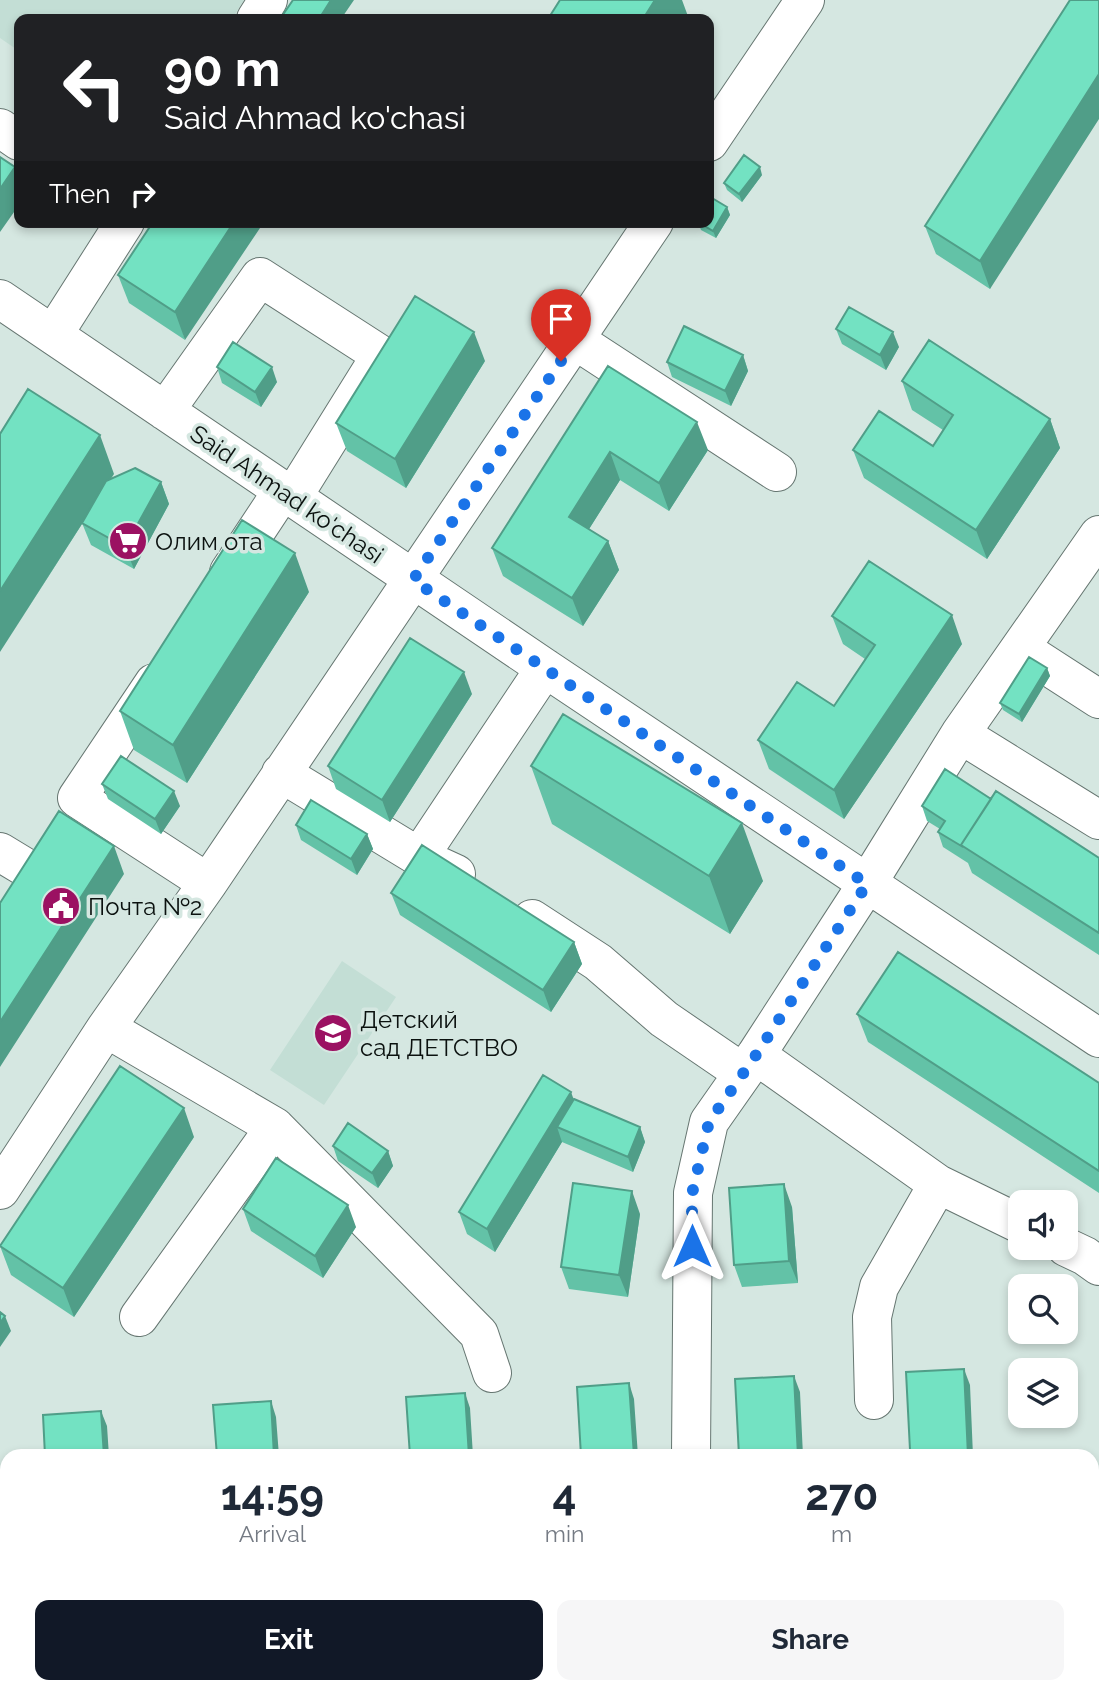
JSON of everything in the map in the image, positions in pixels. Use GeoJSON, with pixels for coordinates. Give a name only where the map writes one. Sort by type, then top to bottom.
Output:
{"type":"FeatureCollection","features":[{"type":"Feature","properties":{"kind":"street"},"geometry":{"type":"LineString","coordinates":[[714,135],[804,0]]}},
{"type":"Feature","properties":{"kind":"street"},"geometry":{"type":"LineString","coordinates":[[53,335],[121,228]]}},
{"type":"Feature","properties":{"kind":"street"},"geometry":{"type":"LineString","coordinates":[[0,1190],[106,1028],[208,883],[650,228]]}},
{"type":"Feature","properties":{"kind":"street"},"geometry":{"type":"LineString","coordinates":[[165,411],[260,277],[381,355],[287,494],[207,604]]}},
{"type":"Feature","properties":{"kind":"street","name":"Said Ahmad ko'chasi"},"geometry":{"type":"LineString","coordinates":[[0,299],[413,580],[1099,1038]]}},
{"type":"Feature","properties":{"kind":"street"},"geometry":{"type":"LineString","coordinates":[[575,340],[777,472]]}},
{"type":"Feature","properties":{"kind":"street"},"geometry":{"type":"LineString","coordinates":[[691,1449],[692,1194],[709,1122],[867,884],[960,734],[1099,535]]}},
{"type":"Feature","properties":{"kind":"street"},"geometry":{"type":"LineString","coordinates":[[1020,648],[1099,699]]}},
{"type":"Feature","properties":{"kind":"street"},"geometry":{"type":"LineString","coordinates":[[7,901],[42,837],[176,650]]}},
{"type":"Feature","properties":{"kind":"street"},"geometry":{"type":"LineString","coordinates":[[419,857],[545,668]]}},
{"type":"Feature","properties":{"kind":"street"},"geometry":{"type":"LineString","coordinates":[[960,734],[1099,820]]}},
{"type":"Feature","properties":{"kind":"street"},"geometry":{"type":"LineString","coordinates":[[281,774],[419,857],[472,881],[598,962],[664,1018],[750,1064],[938,1184],[1008,1218]]}},
{"type":"Feature","properties":{"kind":"street"},"geometry":{"type":"LineString","coordinates":[[42,837],[208,883]]}},
{"type":"Feature","properties":{"kind":"street"},"geometry":{"type":"LineString","coordinates":[[106,1028],[275,1127],[479,1334],[492,1373]]}},
{"type":"Feature","properties":{"kind":"street"},"geometry":{"type":"LineString","coordinates":[[139,1317],[275,1127]]}},
{"type":"Feature","properties":{"kind":"street"},"geometry":{"type":"LineString","coordinates":[[874,1400],[872,1317],[879,1287],[938,1184]]}},
{"type":"Feature","properties":{"kind":"street"},"geometry":{"type":"LineString","coordinates":[[1078,1252],[1099,1266]]}},
{"type":"Feature","properties":{"kind":"shaded area"},"geometry":{"type":"Polygon","coordinates":[[[0,0],[244,0],[235,14],[14,14],[14,48],[0,38],[0,0]]]}},
{"type":"Feature","properties":{"kind":"shaded area","name":"Детский сад ДЕТСТВО"},"geometry":{"type":"Polygon","coordinates":[[[342,961],[396,997],[324,1105],[270,1070],[342,961]]]}},
{"type":"Feature","properties":{"kind":"building"},"geometry":{"type":"Polygon","coordinates":[[[293,0],[331,0],[322,14],[283,14],[293,0]]]}},
{"type":"Feature","properties":{"kind":"building"},"geometry":{"type":"Polygon","coordinates":[[[560,0],[655,0],[646,14],[551,14],[560,0]]]}},
{"type":"Feature","properties":{"kind":"building"},"geometry":{"type":"Polygon","coordinates":[[[1070,0],[1099,0],[1099,74],[980,261],[925,226],[1070,0]]]}},
{"type":"Feature","properties":{"kind":"building"},"geometry":{"type":"Polygon","coordinates":[[[744,155],[760,167],[739,194],[724,183],[744,155]]]}},
{"type":"Feature","properties":{"kind":"building"},"geometry":{"type":"Polygon","coordinates":[[[0,157],[14,168],[0,189],[0,157]]]}},
{"type":"Feature","properties":{"kind":"building"},"geometry":{"type":"Polygon","coordinates":[[[714,199],[727,207],[713,231],[708,228],[714,228],[714,199]]]}},
{"type":"Feature","properties":{"kind":"building"},"geometry":{"type":"Polygon","coordinates":[[[149,228],[230,228],[175,312],[118,275],[149,228]]]}},
{"type":"Feature","properties":{"kind":"building"},"geometry":{"type":"Polygon","coordinates":[[[415,296],[474,332],[395,459],[336,423],[415,296]]]}},
{"type":"Feature","properties":{"kind":"building"},"geometry":{"type":"Polygon","coordinates":[[[849,307],[893,332],[880,355],[836,329],[849,307]]]}},
{"type":"Feature","properties":{"kind":"building"},"geometry":{"type":"Polygon","coordinates":[[[684,326],[743,355],[725,391],[667,362],[684,326]]]}},
{"type":"Feature","properties":{"kind":"building"},"geometry":{"type":"Polygon","coordinates":[[[929,340],[1050,419],[976,530],[853,450],[879,411],[933,446],[953,415],[902,381],[929,340]]]}},
{"type":"Feature","properties":{"kind":"building"},"geometry":{"type":"Polygon","coordinates":[[[233,342],[272,367],[255,392],[217,367],[233,342]]]}},
{"type":"Feature","properties":{"kind":"building"},"geometry":{"type":"Polygon","coordinates":[[[608,366],[697,422],[659,483],[610,452],[569,517],[608,541],[572,598],[492,548],[608,366]]]}},
{"type":"Feature","properties":{"kind":"building"},"geometry":{"type":"Polygon","coordinates":[[[28,389],[100,435],[0,591],[0,434],[28,389]]]}},
{"type":"Feature","properties":{"kind":"building"},"geometry":{"type":"Polygon","coordinates":[[[135,468],[161,482],[125,547],[82,523],[106,481],[135,468]]]}},
{"type":"Feature","properties":{"kind":"building"},"geometry":{"type":"Polygon","coordinates":[[[242,520],[295,553],[173,745],[120,711],[242,520]]]}},
{"type":"Feature","properties":{"kind":"building"},"geometry":{"type":"Polygon","coordinates":[[[869,561],[952,615],[834,790],[758,740],[797,682],[834,706],[875,645],[832,616],[869,561]]]}},
{"type":"Feature","properties":{"kind":"building"},"geometry":{"type":"Polygon","coordinates":[[[410,638],[464,672],[382,800],[328,766],[410,638]]]}},
{"type":"Feature","properties":{"kind":"building"},"geometry":{"type":"Polygon","coordinates":[[[1029,657],[1047,668],[1019,714],[1000,703],[1029,657]]]}},
{"type":"Feature","properties":{"kind":"building"},"geometry":{"type":"Polygon","coordinates":[[[563,714],[742,823],[709,876],[531,766],[563,714]]]}},
{"type":"Feature","properties":{"kind":"building"},"geometry":{"type":"Polygon","coordinates":[[[121,756],[174,791],[155,819],[102,784],[121,756]]]}},
{"type":"Feature","properties":{"kind":"building"},"geometry":{"type":"Polygon","coordinates":[[[945,769],[991,799],[961,845],[963,847],[938,832],[945,821],[922,806],[945,769]]]}},
{"type":"Feature","properties":{"kind":"building"},"geometry":{"type":"Polygon","coordinates":[[[996,791],[1099,858],[1099,933],[961,845],[996,791]]]}},
{"type":"Feature","properties":{"kind":"building"},"geometry":{"type":"Polygon","coordinates":[[[311,800],[367,834],[351,859],[296,825],[311,800]]]}},
{"type":"Feature","properties":{"kind":"building"},"geometry":{"type":"Polygon","coordinates":[[[59,811],[114,846],[0,1022],[0,903],[59,811]]]}},
{"type":"Feature","properties":{"kind":"building"},"geometry":{"type":"Polygon","coordinates":[[[422,845],[574,942],[543,990],[391,893],[422,845]]]}},
{"type":"Feature","properties":{"kind":"building"},"geometry":{"type":"Polygon","coordinates":[[[898,952],[1099,1083],[1099,1171],[857,1014],[898,952]]]}},
{"type":"Feature","properties":{"kind":"building"},"geometry":{"type":"Polygon","coordinates":[[[120,1066],[184,1108],[63,1288],[0,1246],[120,1066]]]}},
{"type":"Feature","properties":{"kind":"building"},"geometry":{"type":"Polygon","coordinates":[[[543,1075],[571,1092],[487,1229],[459,1212],[543,1075]]]}},
{"type":"Feature","properties":{"kind":"building"},"geometry":{"type":"Polygon","coordinates":[[[574,1099],[640,1127],[628,1157],[557,1127],[574,1099]]]}},
{"type":"Feature","properties":{"kind":"building"},"geometry":{"type":"Polygon","coordinates":[[[348,1123],[388,1151],[372,1173],[333,1146],[348,1123]]]}},
{"type":"Feature","properties":{"kind":"building"},"geometry":{"type":"Polygon","coordinates":[[[276,1158],[348,1205],[315,1256],[243,1209],[276,1158]]]}},
{"type":"Feature","properties":{"kind":"building"},"geometry":{"type":"Polygon","coordinates":[[[573,1183],[632,1191],[619,1275],[561,1267],[573,1183]]]}},
{"type":"Feature","properties":{"kind":"building"},"geometry":{"type":"Polygon","coordinates":[[[784,1184],[789,1261],[734,1265],[729,1188],[784,1184]]]}},
{"type":"Feature","properties":{"kind":"building"},"geometry":{"type":"Polygon","coordinates":[[[964,1369],[968,1449],[910,1449],[906,1372],[964,1369]]]}},
{"type":"Feature","properties":{"kind":"building"},"geometry":{"type":"Polygon","coordinates":[[[794,1376],[798,1449],[739,1449],[735,1379],[794,1376]]]}},
{"type":"Feature","properties":{"kind":"building"},"geometry":{"type":"Polygon","coordinates":[[[629,1383],[634,1449],[581,1449],[577,1387],[629,1383]]]}},
{"type":"Feature","properties":{"kind":"building"},"geometry":{"type":"Polygon","coordinates":[[[465,1393],[469,1449],[410,1449],[406,1397],[465,1393]]]}},
{"type":"Feature","properties":{"kind":"building"},"geometry":{"type":"Polygon","coordinates":[[[271,1401],[274,1449],[216,1449],[213,1405],[271,1401]]]}},
{"type":"Feature","properties":{"kind":"building"},"geometry":{"type":"Polygon","coordinates":[[[101,1411],[104,1449],[45,1449],[43,1415],[101,1411]]]}},
{"type":"Feature","properties":{"kind":"place","name":"Олим ота"},"geometry":{"type":"Point","coordinates":[128,541]}},
{"type":"Feature","properties":{"kind":"place","name":"Почта №2"},"geometry":{"type":"Point","coordinates":[61,906]}},
{"type":"Feature","properties":{"kind":"place","name":"Детский сад ДЕТСТВО"},"geometry":{"type":"Point","coordinates":[333,1033]}},
{"type":"Feature","properties":{"kind":"route"},"geometry":{"type":"LineString","coordinates":[[561,361],[413,580],[867,884],[756,1055],[709,1122],[692,1194],[692,1246]]}}]}
